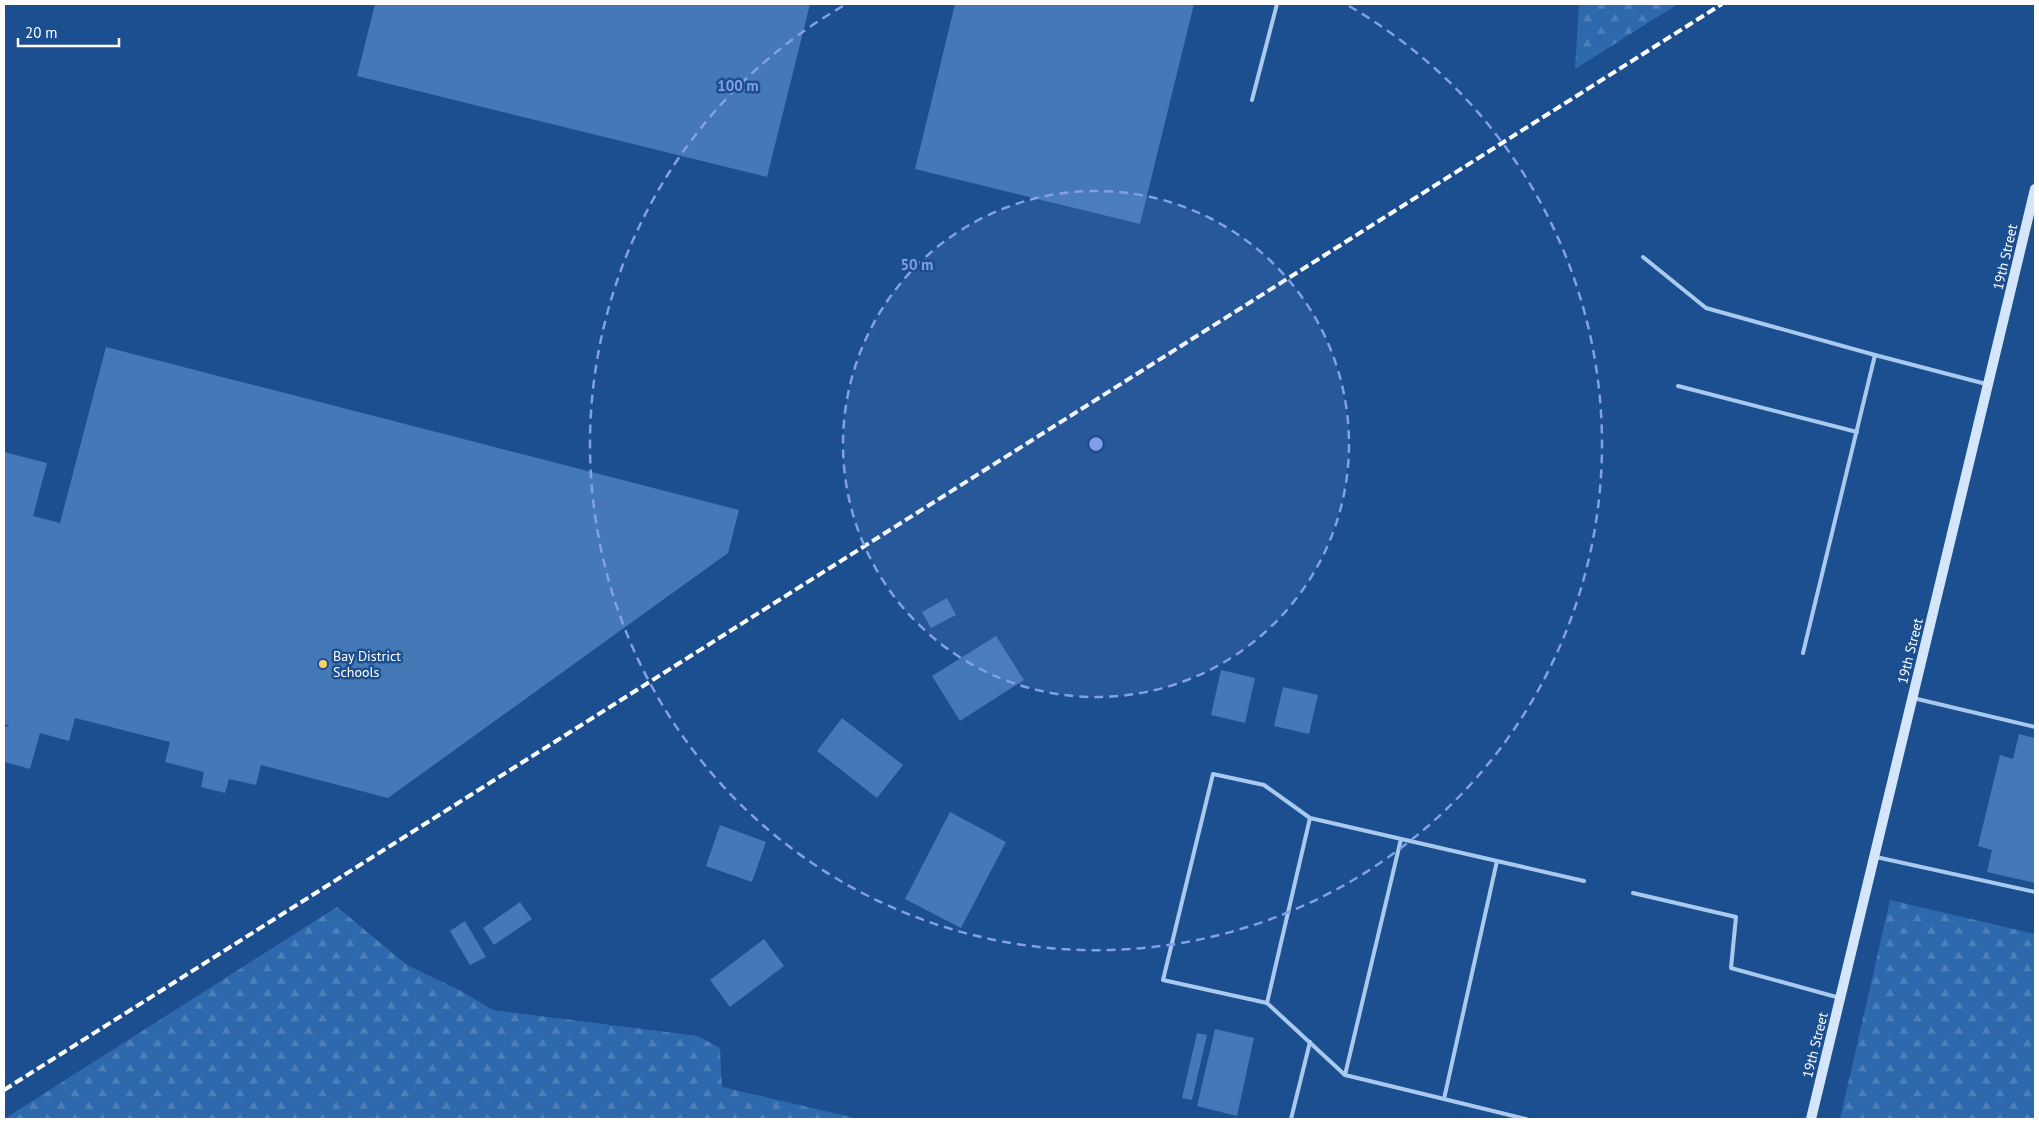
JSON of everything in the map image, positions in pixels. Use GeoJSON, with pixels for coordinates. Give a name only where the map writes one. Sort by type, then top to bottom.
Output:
{"type":"FeatureCollection","features":[{"type":"Feature","properties":{"kind":"main road","name":"19th Street"},"geometry":{"type":"LineString","coordinates":[[1810,1119],[2035,189]]}},
{"type":"Feature","properties":{"kind":"lane"},"geometry":{"type":"LineString","coordinates":[[1252,100],[1277,4]]}},
{"type":"Feature","properties":{"kind":"lane"},"geometry":{"type":"LineString","coordinates":[[1643,258],[1706,308],[1988,385]]}},
{"type":"Feature","properties":{"kind":"lane"},"geometry":{"type":"LineString","coordinates":[[1803,653],[1875,355]]}},
{"type":"Feature","properties":{"kind":"lane"},"geometry":{"type":"LineString","coordinates":[[1678,386],[1857,432]]}},
{"type":"Feature","properties":{"kind":"lane"},"geometry":{"type":"LineString","coordinates":[[1913,698],[2035,727]]}},
{"type":"Feature","properties":{"kind":"lane"},"geometry":{"type":"LineString","coordinates":[[1526,1119],[1345,1075],[1267,1003],[1163,980],[1213,774],[1264,785],[1310,818],[1584,881]]}},
{"type":"Feature","properties":{"kind":"lane"},"geometry":{"type":"LineString","coordinates":[[1267,1003],[1310,818]]}},
{"type":"Feature","properties":{"kind":"lane"},"geometry":{"type":"LineString","coordinates":[[1345,1075],[1402,838]]}},
{"type":"Feature","properties":{"kind":"lane"},"geometry":{"type":"LineString","coordinates":[[1874,856],[2035,892]]}},
{"type":"Feature","properties":{"kind":"lane"},"geometry":{"type":"LineString","coordinates":[[1444,1099],[1497,861]]}},
{"type":"Feature","properties":{"kind":"lane"},"geometry":{"type":"LineString","coordinates":[[1633,893],[1736,917],[1731,968],[1840,998]]}},
{"type":"Feature","properties":{"kind":"lane"},"geometry":{"type":"LineString","coordinates":[[1291,1119],[1310,1042]]}},
{"type":"Feature","properties":{"kind":"green space"},"geometry":{"type":"Polygon","coordinates":[[[1579,4],[1678,4],[1575,69],[1579,4]]]}},
{"type":"Feature","properties":{"kind":"green space"},"geometry":{"type":"Polygon","coordinates":[[[1890,900],[2035,934],[2035,1119],[1840,1119],[1890,900]]]}},
{"type":"Feature","properties":{"kind":"green space"},"geometry":{"type":"Polygon","coordinates":[[[337,907],[407,965],[461,991],[493,1010],[698,1036],[720,1048],[722,1087],[859,1119],[4,1119],[337,907]]]}},
{"type":"Feature","properties":{"kind":"building"},"geometry":{"type":"Polygon","coordinates":[[[375,4],[810,4],[767,177],[357,76],[375,4]]]}},
{"type":"Feature","properties":{"kind":"building"},"geometry":{"type":"Polygon","coordinates":[[[955,4],[1194,4],[1140,224],[915,169],[955,4]]]}},
{"type":"Feature","properties":{"kind":"building"},"geometry":{"type":"Polygon","coordinates":[[[106,347],[739,510],[728,553],[388,798],[261,765],[256,785],[229,779],[225,793],[201,787],[204,772],[165,762],[170,742],[75,718],[69,741],[40,733],[30,769],[4,762],[4,727],[10,726],[4,724],[4,452],[47,463],[33,516],[60,523],[106,347]]]}},
{"type":"Feature","properties":{"kind":"building"},"geometry":{"type":"Polygon","coordinates":[[[947,598],[956,615],[931,628],[922,612],[947,598]]]}},
{"type":"Feature","properties":{"kind":"building"},"geometry":{"type":"Polygon","coordinates":[[[996,636],[1024,680],[960,721],[932,676],[996,636]]]}},
{"type":"Feature","properties":{"kind":"building"},"geometry":{"type":"Polygon","coordinates":[[[1221,670],[1255,678],[1245,723],[1211,715],[1221,670]]]}},
{"type":"Feature","properties":{"kind":"building"},"geometry":{"type":"Polygon","coordinates":[[[1283,687],[1318,695],[1309,734],[1274,726],[1283,687]]]}},
{"type":"Feature","properties":{"kind":"building"},"geometry":{"type":"Polygon","coordinates":[[[842,718],[903,765],[877,798],[817,751],[842,718]]]}},
{"type":"Feature","properties":{"kind":"building"},"geometry":{"type":"Polygon","coordinates":[[[2019,734],[2035,738],[2035,883],[1987,872],[1992,850],[1978,846],[2000,755],[2013,759],[2019,734]]]}},
{"type":"Feature","properties":{"kind":"building"},"geometry":{"type":"Polygon","coordinates":[[[950,812],[1006,842],[961,928],[905,899],[950,812]]]}},
{"type":"Feature","properties":{"kind":"building"},"geometry":{"type":"Polygon","coordinates":[[[720,825],[766,842],[752,882],[706,866],[720,825]]]}},
{"type":"Feature","properties":{"kind":"building"},"geometry":{"type":"Polygon","coordinates":[[[520,902],[532,919],[494,945],[483,928],[520,902]]]}},
{"type":"Feature","properties":{"kind":"building"},"geometry":{"type":"Polygon","coordinates":[[[465,921],[486,957],[470,965],[450,931],[465,921]]]}},
{"type":"Feature","properties":{"kind":"building"},"geometry":{"type":"Polygon","coordinates":[[[764,939],[784,966],[730,1007],[710,980],[764,939]]]}},
{"type":"Feature","properties":{"kind":"building"},"geometry":{"type":"Polygon","coordinates":[[[1215,1029],[1254,1038],[1237,1116],[1197,1106],[1215,1029]]]}},
{"type":"Feature","properties":{"kind":"building"},"geometry":{"type":"Polygon","coordinates":[[[1197,1033],[1207,1035],[1192,1100],[1182,1098],[1197,1033]]]}},
{"type":"Feature","properties":{"kind":"railway"},"geometry":{"type":"LineString","coordinates":[[4,1090],[1722,4]]}},
{"type":"Feature","properties":{"kind":"place","name":"Bay District Schools"},"geometry":{"type":"Point","coordinates":[323,664]}}]}
